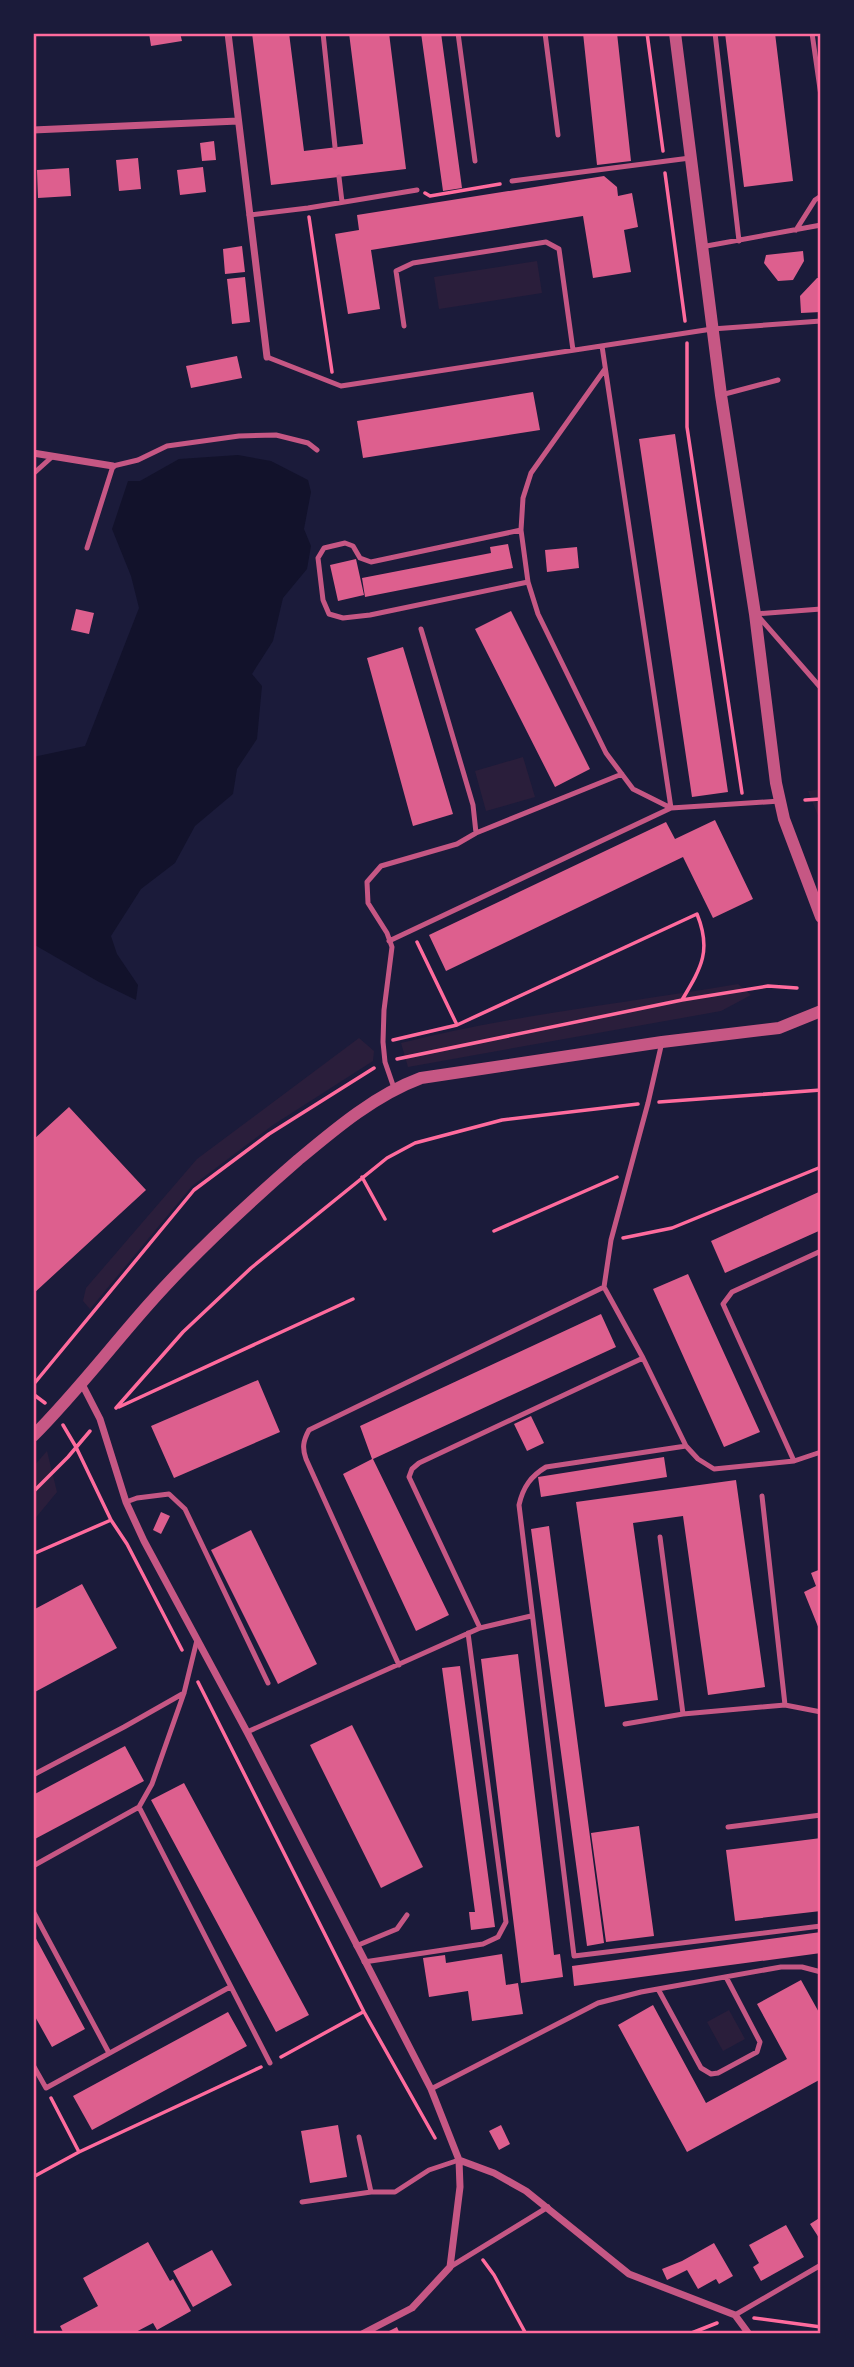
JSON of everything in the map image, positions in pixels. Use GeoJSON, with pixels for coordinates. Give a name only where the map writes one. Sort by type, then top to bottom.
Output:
{"type":"FeatureCollection","features":[{"type":"Feature","properties":{"kind":"street"},"geometry":{"type":"LineString","coordinates":[[228,33],[267,357]]}},
{"type":"Feature","properties":{"kind":"street"},"geometry":{"type":"LineString","coordinates":[[674,33],[721,395],[755,614],[780,801],[821,917]]}},
{"type":"Feature","properties":{"kind":"street"},"geometry":{"type":"LineString","coordinates":[[33,130],[238,121]]}},
{"type":"Feature","properties":{"kind":"street"},"geometry":{"type":"LineString","coordinates":[[33,453],[113,466]]}},
{"type":"Feature","properties":{"kind":"street"},"geometry":{"type":"LineString","coordinates":[[33,1436],[82,1384],[149,1304],[232,1217],[322,1140],[394,1088],[421,1078],[662,1042],[779,1028],[821,1011]]}},
{"type":"Feature","properties":{"kind":"street"},"geometry":{"type":"LineString","coordinates":[[82,1384],[100,1419],[126,1502],[144,1541],[247,1732],[430,2089],[459,2160],[460,2187],[450,2267],[412,2308],[362,2334]]}},
{"type":"Feature","properties":{"kind":"street"},"geometry":{"type":"LineString","coordinates":[[459,2160],[506,2180],[548,2207],[629,2274],[735,2315],[749,2334]]}},
{"type":"Feature","properties":{"kind":"lane"},"geometry":{"type":"LineString","coordinates":[[323,33],[335,147]]}},
{"type":"Feature","properties":{"kind":"lane"},"geometry":{"type":"LineString","coordinates":[[458,33],[475,161]]}},
{"type":"Feature","properties":{"kind":"lane"},"geometry":{"type":"LineString","coordinates":[[545,33],[558,135]]}},
{"type":"Feature","properties":{"kind":"lane"},"geometry":{"type":"LineString","coordinates":[[715,33],[739,241]]}},
{"type":"Feature","properties":{"kind":"lane"},"geometry":{"type":"LineString","coordinates":[[812,33],[821,96]]}},
{"type":"Feature","properties":{"kind":"lane"},"geometry":{"type":"LineString","coordinates":[[512,181],[690,158]]}},
{"type":"Feature","properties":{"kind":"lane"},"geometry":{"type":"LineString","coordinates":[[339,177],[342,202]]}},
{"type":"Feature","properties":{"kind":"lane"},"geometry":{"type":"LineString","coordinates":[[249,215],[417,190]]}},
{"type":"Feature","properties":{"kind":"lane"},"geometry":{"type":"LineString","coordinates":[[796,231],[815,200],[821,196]]}},
{"type":"Feature","properties":{"kind":"lane"},"geometry":{"type":"LineString","coordinates":[[701,247],[821,225]]}},
{"type":"Feature","properties":{"kind":"lane"},"geometry":{"type":"LineString","coordinates":[[404,326],[396,271],[413,263],[546,242],[559,249],[573,350]]}},
{"type":"Feature","properties":{"kind":"lane"},"geometry":{"type":"LineString","coordinates":[[267,357],[341,386],[712,328],[821,321]]}},
{"type":"Feature","properties":{"kind":"lane"},"geometry":{"type":"LineString","coordinates":[[602,345],[671,807]]}},
{"type":"Feature","properties":{"kind":"lane"},"geometry":{"type":"LineString","coordinates":[[606,369],[531,473],[523,498],[521,530],[528,583],[538,614],[600,741],[633,789],[671,807]]}},
{"type":"Feature","properties":{"kind":"lane"},"geometry":{"type":"LineString","coordinates":[[721,395],[779,380]]}},
{"type":"Feature","properties":{"kind":"lane"},"geometry":{"type":"LineString","coordinates":[[86,548],[113,466],[138,460],[167,446],[239,436],[276,435],[308,443],[317,450]]}},
{"type":"Feature","properties":{"kind":"lane"},"geometry":{"type":"LineString","coordinates":[[33,474],[53,456]]}},
{"type":"Feature","properties":{"kind":"lane"},"geometry":{"type":"LineString","coordinates":[[521,530],[371,562],[360,558],[353,546],[345,543],[324,548],[318,558],[323,600],[329,614],[344,618],[528,583]]}},
{"type":"Feature","properties":{"kind":"lane"},"geometry":{"type":"LineString","coordinates":[[755,614],[821,609]]}},
{"type":"Feature","properties":{"kind":"lane"},"geometry":{"type":"LineString","coordinates":[[755,614],[821,688]]}},
{"type":"Feature","properties":{"kind":"lane"},"geometry":{"type":"LineString","coordinates":[[421,629],[473,805],[476,833]]}},
{"type":"Feature","properties":{"kind":"lane"},"geometry":{"type":"LineString","coordinates":[[394,1088],[385,1062],[383,1042],[392,947],[368,903],[367,882],[381,866],[457,844],[476,833],[622,774]]}},
{"type":"Feature","properties":{"kind":"lane"},"geometry":{"type":"LineString","coordinates":[[389,941],[671,807],[780,801]]}},
{"type":"Feature","properties":{"kind":"lane"},"geometry":{"type":"LineString","coordinates":[[662,1042],[611,1240],[604,1287],[643,1358],[686,1446],[698,1459],[714,1469],[794,1461],[821,1452]]}},
{"type":"Feature","properties":{"kind":"lane"},"geometry":{"type":"LineString","coordinates":[[794,1461],[723,1304],[732,1292],[821,1251]]}},
{"type":"Feature","properties":{"kind":"lane"},"geometry":{"type":"LineString","coordinates":[[399,1665],[306,1459],[303,1450],[309,1430],[604,1287]]}},
{"type":"Feature","properties":{"kind":"lane"},"geometry":{"type":"LineString","coordinates":[[480,1628],[409,1477],[412,1469],[419,1463],[643,1358]]}},
{"type":"Feature","properties":{"kind":"lane"},"geometry":{"type":"LineString","coordinates":[[686,1446],[546,1467],[536,1474],[522,1492],[519,1505],[573,1956],[821,1926]]}},
{"type":"Feature","properties":{"kind":"lane"},"geometry":{"type":"LineString","coordinates":[[126,1502],[169,1494],[185,1509],[268,1683]]}},
{"type":"Feature","properties":{"kind":"lane"},"geometry":{"type":"LineString","coordinates":[[762,1496],[785,1705]]}},
{"type":"Feature","properties":{"kind":"lane"},"geometry":{"type":"LineString","coordinates":[[660,1537],[683,1714]]}},
{"type":"Feature","properties":{"kind":"lane"},"geometry":{"type":"LineString","coordinates":[[247,1732],[480,1628],[531,1616]]}},
{"type":"Feature","properties":{"kind":"lane"},"geometry":{"type":"LineString","coordinates":[[364,1962],[483,1944],[498,1937],[506,1922],[468,1633]]}},
{"type":"Feature","properties":{"kind":"lane"},"geometry":{"type":"LineString","coordinates":[[33,1866],[139,1807],[152,1784],[184,1693],[197,1640]]}},
{"type":"Feature","properties":{"kind":"lane"},"geometry":{"type":"LineString","coordinates":[[33,1775],[184,1693]]}},
{"type":"Feature","properties":{"kind":"lane"},"geometry":{"type":"LineString","coordinates":[[625,1724],[683,1714],[785,1705],[821,1712]]}},
{"type":"Feature","properties":{"kind":"lane"},"geometry":{"type":"LineString","coordinates":[[139,1807],[270,2063]]}},
{"type":"Feature","properties":{"kind":"lane"},"geometry":{"type":"LineString","coordinates":[[728,1827],[821,1815]]}},
{"type":"Feature","properties":{"kind":"lane"},"geometry":{"type":"LineString","coordinates":[[33,1911],[109,2053]]}},
{"type":"Feature","properties":{"kind":"lane"},"geometry":{"type":"LineString","coordinates":[[356,1946],[397,1929],[407,1915]]}},
{"type":"Feature","properties":{"kind":"lane"},"geometry":{"type":"LineString","coordinates":[[430,2089],[598,2003],[658,1989],[781,1967],[802,1967],[821,1972]]}},
{"type":"Feature","properties":{"kind":"lane"},"geometry":{"type":"LineString","coordinates":[[658,1989],[701,2068],[711,2074],[718,2073],[757,2052],[760,2047],[759,2037],[726,1977]]}},
{"type":"Feature","properties":{"kind":"lane"},"geometry":{"type":"LineString","coordinates":[[33,2065],[46,2088],[230,1987]]}},
{"type":"Feature","properties":{"kind":"lane"},"geometry":{"type":"LineString","coordinates":[[359,2137],[371,2192]]}},
{"type":"Feature","properties":{"kind":"lane"},"geometry":{"type":"LineString","coordinates":[[302,2202],[371,2192],[395,2192],[429,2170],[459,2160]]}},
{"type":"Feature","properties":{"kind":"lane"},"geometry":{"type":"LineString","coordinates":[[450,2267],[548,2207]]}},
{"type":"Feature","properties":{"kind":"lane"},"geometry":{"type":"LineString","coordinates":[[735,2315],[821,2265]]}},
{"type":"Feature","properties":{"kind":"path"},"geometry":{"type":"LineString","coordinates":[[647,33],[686,332],[687,427],[743,802]]}},
{"type":"Feature","properties":{"kind":"path"},"geometry":{"type":"LineString","coordinates":[[417,190],[430,196],[512,181]]}},
{"type":"Feature","properties":{"kind":"path"},"geometry":{"type":"LineString","coordinates":[[308,208],[334,383]]}},
{"type":"Feature","properties":{"kind":"path"},"geometry":{"type":"LineString","coordinates":[[805,800],[821,799]]}},
{"type":"Feature","properties":{"kind":"path"},"geometry":{"type":"LineString","coordinates":[[411,931],[457,1025]]}},
{"type":"Feature","properties":{"kind":"path"},"geometry":{"type":"LineString","coordinates":[[682,999],[768,986],[797,988]]}},
{"type":"Feature","properties":{"kind":"path"},"geometry":{"type":"LineString","coordinates":[[116,1408],[183,1332],[251,1268],[362,1177],[387,1158],[415,1143],[502,1120],[648,1103],[821,1090]]}},
{"type":"Feature","properties":{"kind":"path"},"geometry":{"type":"LineString","coordinates":[[611,1240],[673,1228],[821,1167]]}},
{"type":"Feature","properties":{"kind":"path"},"geometry":{"type":"LineString","coordinates":[[494,1231],[628,1172]]}},
{"type":"Feature","properties":{"kind":"path"},"geometry":{"type":"LineString","coordinates":[[362,1177],[385,1219]]}},
{"type":"Feature","properties":{"kind":"path"},"geometry":{"type":"LineString","coordinates":[[33,1492],[100,1419],[116,1408],[353,1299]]}},
{"type":"Feature","properties":{"kind":"path"},"geometry":{"type":"LineString","coordinates":[[33,1394],[55,1411],[76,1447],[364,2012],[436,2141]]}},
{"type":"Feature","properties":{"kind":"path"},"geometry":{"type":"LineString","coordinates":[[33,1555],[111,1520]]}},
{"type":"Feature","properties":{"kind":"path"},"geometry":{"type":"LineString","coordinates":[[33,2177],[79,2152],[270,2063],[364,2012]]}},
{"type":"Feature","properties":{"kind":"path"},"geometry":{"type":"LineString","coordinates":[[46,2088],[79,2152]]}},
{"type":"Feature","properties":{"kind":"path"},"geometry":{"type":"LineString","coordinates":[[494,2275],[526,2334]]}},
{"type":"Feature","properties":{"kind":"path"},"geometry":{"type":"LineString","coordinates":[[689,2334],[735,2315],[821,2327]]}},
{"type":"Feature","properties":{"kind":"shaded area"},"geometry":{"type":"Polygon","coordinates":[[[537,261],[542,293],[439,309],[434,277],[537,261]]]}},
{"type":"Feature","properties":{"kind":"shaded area"},"geometry":{"type":"Polygon","coordinates":[[[238,455],[271,461],[308,480],[311,492],[304,529],[311,546],[307,569],[283,598],[273,641],[252,674],[262,686],[257,739],[237,769],[233,794],[195,826],[175,863],[141,889],[111,936],[117,954],[138,985],[136,1000],[33,944],[33,757],[85,746],[139,608],[131,576],[112,529],[128,481],[140,481],[179,459],[238,455]]]}},
{"type":"Feature","properties":{"kind":"shaded area"},"geometry":{"type":"Polygon","coordinates":[[[523,757],[535,797],[486,811],[475,771],[523,757]]]}},
{"type":"Feature","properties":{"kind":"shaded area"},"geometry":{"type":"Polygon","coordinates":[[[821,789],[821,823],[808,791],[821,789]]]}},
{"type":"Feature","properties":{"kind":"shaded area"},"geometry":{"type":"Polygon","coordinates":[[[738,984],[751,995],[721,1011],[408,1067],[401,1043],[527,1017],[738,984]]]}},
{"type":"Feature","properties":{"kind":"shaded area"},"geometry":{"type":"Polygon","coordinates":[[[359,1038],[374,1051],[373,1061],[273,1125],[192,1186],[90,1309],[83,1301],[86,1288],[197,1159],[359,1038]]]}},
{"type":"Feature","properties":{"kind":"shaded area"},"geometry":{"type":"Polygon","coordinates":[[[47,1451],[57,1492],[33,1521],[33,1467],[47,1451]]]}},
{"type":"Feature","properties":{"kind":"shaded area"},"geometry":{"type":"Polygon","coordinates":[[[729,2010],[745,2039],[723,2051],[707,2022],[729,2010]]]}},
{"type":"Feature","properties":{"kind":"building"},"geometry":{"type":"Polygon","coordinates":[[[149,33],[180,33],[182,41],[151,46],[149,33]]]}},
{"type":"Feature","properties":{"kind":"building"},"geometry":{"type":"Polygon","coordinates":[[[252,33],[289,33],[304,151],[363,144],[349,33],[389,33],[406,169],[271,185],[252,33]]]}},
{"type":"Feature","properties":{"kind":"building"},"geometry":{"type":"Polygon","coordinates":[[[421,33],[441,33],[462,188],[443,191],[421,33]]]}},
{"type":"Feature","properties":{"kind":"building"},"geometry":{"type":"Polygon","coordinates":[[[583,33],[617,33],[631,161],[597,165],[583,33]]]}},
{"type":"Feature","properties":{"kind":"building"},"geometry":{"type":"Polygon","coordinates":[[[725,33],[775,33],[793,181],[744,187],[725,33]]]}},
{"type":"Feature","properties":{"kind":"building"},"geometry":{"type":"Polygon","coordinates":[[[214,141],[216,160],[202,161],[200,143],[214,141]]]}},
{"type":"Feature","properties":{"kind":"building"},"geometry":{"type":"Polygon","coordinates":[[[138,158],[141,189],[119,191],[116,160],[138,158]]]}},
{"type":"Feature","properties":{"kind":"building"},"geometry":{"type":"Polygon","coordinates":[[[203,167],[206,192],[180,195],[177,170],[203,167]]]}},
{"type":"Feature","properties":{"kind":"building"},"geometry":{"type":"Polygon","coordinates":[[[69,168],[71,196],[38,198],[37,170],[69,168]]]}},
{"type":"Feature","properties":{"kind":"building"},"geometry":{"type":"Polygon","coordinates":[[[604,176],[617,187],[618,196],[632,193],[638,227],[624,230],[631,272],[593,278],[583,216],[371,250],[380,309],[348,314],[335,234],[359,230],[357,215],[604,176]]]}},
{"type":"Feature","properties":{"kind":"building"},"geometry":{"type":"Polygon","coordinates":[[[242,246],[245,272],[225,274],[223,249],[242,246]]]}},
{"type":"Feature","properties":{"kind":"building"},"geometry":{"type":"Polygon","coordinates":[[[803,251],[804,261],[793,280],[778,281],[764,263],[766,255],[803,251]]]}},
{"type":"Feature","properties":{"kind":"building"},"geometry":{"type":"Polygon","coordinates":[[[245,277],[250,322],[232,324],[227,279],[245,277]]]}},
{"type":"Feature","properties":{"kind":"building"},"geometry":{"type":"Polygon","coordinates":[[[817,278],[821,278],[821,312],[801,313],[800,296],[817,278]]]}},
{"type":"Feature","properties":{"kind":"building"},"geometry":{"type":"Polygon","coordinates":[[[237,356],[242,378],[191,388],[186,366],[237,356]]]}},
{"type":"Feature","properties":{"kind":"building"},"geometry":{"type":"Polygon","coordinates":[[[533,392],[540,430],[363,458],[357,421],[533,392]]]}},
{"type":"Feature","properties":{"kind":"building"},"geometry":{"type":"Polygon","coordinates":[[[675,434],[728,792],[692,797],[639,439],[675,434]]]}},
{"type":"Feature","properties":{"kind":"building"},"geometry":{"type":"Polygon","coordinates":[[[508,544],[513,568],[365,597],[362,578],[491,553],[490,547],[508,544]]]}},
{"type":"Feature","properties":{"kind":"building"},"geometry":{"type":"Polygon","coordinates":[[[577,547],[579,568],[547,572],[545,550],[577,547]]]}},
{"type":"Feature","properties":{"kind":"building"},"geometry":{"type":"Polygon","coordinates":[[[356,559],[364,595],[338,601],[330,565],[356,559]]]}},
{"type":"Feature","properties":{"kind":"building"},"geometry":{"type":"Polygon","coordinates":[[[76,609],[94,613],[89,634],[71,630],[76,609]]]}},
{"type":"Feature","properties":{"kind":"building"},"geometry":{"type":"Polygon","coordinates":[[[511,611],[590,769],[555,787],[475,629],[511,611]]]}},
{"type":"Feature","properties":{"kind":"building"},"geometry":{"type":"Polygon","coordinates":[[[403,647],[453,814],[413,826],[367,658],[403,647]]]}},
{"type":"Feature","properties":{"kind":"building"},"geometry":{"type":"Polygon","coordinates":[[[715,820],[753,899],[713,918],[683,857],[446,971],[429,935],[666,822],[675,839],[715,820]]]}},
{"type":"Feature","properties":{"kind":"building"},"geometry":{"type":"Polygon","coordinates":[[[69,1107],[146,1190],[33,1294],[33,1140],[69,1107]]]}},
{"type":"Feature","properties":{"kind":"building"},"geometry":{"type":"Polygon","coordinates":[[[821,1191],[821,1230],[725,1273],[711,1241],[821,1191]]]}},
{"type":"Feature","properties":{"kind":"building"},"geometry":{"type":"Polygon","coordinates":[[[688,1274],[760,1432],[724,1447],[653,1289],[688,1274]]]}},
{"type":"Feature","properties":{"kind":"building"},"geometry":{"type":"Polygon","coordinates":[[[601,1314],[616,1347],[373,1459],[449,1615],[416,1631],[343,1474],[372,1459],[360,1426],[601,1314]]]}},
{"type":"Feature","properties":{"kind":"building"},"geometry":{"type":"Polygon","coordinates":[[[258,1380],[280,1432],[174,1478],[151,1426],[258,1380]]]}},
{"type":"Feature","properties":{"kind":"building"},"geometry":{"type":"Polygon","coordinates":[[[531,1416],[544,1443],[527,1451],[514,1424],[531,1416]]]}},
{"type":"Feature","properties":{"kind":"building"},"geometry":{"type":"Polygon","coordinates":[[[664,1457],[667,1477],[541,1497],[538,1477],[664,1457]]]}},
{"type":"Feature","properties":{"kind":"building"},"geometry":{"type":"Polygon","coordinates":[[[736,1480],[765,1687],[708,1695],[683,1516],[633,1523],[658,1700],[605,1707],[576,1502],[736,1480]]]}},
{"type":"Feature","properties":{"kind":"building"},"geometry":{"type":"Polygon","coordinates":[[[161,1512],[170,1516],[161,1534],[153,1530],[161,1512]]]}},
{"type":"Feature","properties":{"kind":"building"},"geometry":{"type":"Polygon","coordinates":[[[549,1526],[604,1943],[587,1946],[531,1529],[549,1526]]]}},
{"type":"Feature","properties":{"kind":"building"},"geometry":{"type":"Polygon","coordinates":[[[251,1530],[317,1664],[278,1684],[211,1550],[251,1530]]]}},
{"type":"Feature","properties":{"kind":"building"},"geometry":{"type":"Polygon","coordinates":[[[821,1569],[821,1634],[804,1592],[816,1586],[811,1573],[821,1569]]]}},
{"type":"Feature","properties":{"kind":"building"},"geometry":{"type":"Polygon","coordinates":[[[82,1584],[117,1648],[33,1693],[33,1610],[82,1584]]]}},
{"type":"Feature","properties":{"kind":"building"},"geometry":{"type":"Polygon","coordinates":[[[518,1654],[554,1955],[560,1954],[563,1977],[521,1983],[481,1659],[518,1654]]]}},
{"type":"Feature","properties":{"kind":"building"},"geometry":{"type":"Polygon","coordinates":[[[460,1666],[495,1927],[471,1930],[469,1912],[475,1912],[442,1668],[460,1666]]]}},
{"type":"Feature","properties":{"kind":"building"},"geometry":{"type":"Polygon","coordinates":[[[352,1725],[423,1867],[381,1888],[310,1745],[352,1725]]]}},
{"type":"Feature","properties":{"kind":"building"},"geometry":{"type":"Polygon","coordinates":[[[125,1746],[144,1781],[33,1840],[33,1795],[125,1746]]]}},
{"type":"Feature","properties":{"kind":"building"},"geometry":{"type":"Polygon","coordinates":[[[184,1783],[309,2015],[276,2032],[151,1800],[184,1783]]]}},
{"type":"Feature","properties":{"kind":"building"},"geometry":{"type":"Polygon","coordinates":[[[639,1826],[654,1936],[606,1942],[591,1833],[639,1826]]]}},
{"type":"Feature","properties":{"kind":"building"},"geometry":{"type":"Polygon","coordinates":[[[821,1838],[821,1911],[735,1921],[726,1850],[821,1838]]]}},
{"type":"Feature","properties":{"kind":"building"},"geometry":{"type":"Polygon","coordinates":[[[821,1932],[821,1953],[574,1986],[572,1966],[821,1932]]]}},
{"type":"Feature","properties":{"kind":"building"},"geometry":{"type":"Polygon","coordinates":[[[33,1933],[85,2029],[52,2047],[33,2013],[33,1933]]]}},
{"type":"Feature","properties":{"kind":"building"},"geometry":{"type":"Polygon","coordinates":[[[502,1954],[506,1985],[518,1983],[523,2014],[472,2021],[468,1991],[429,1997],[423,1958],[445,1955],[446,1963],[502,1954]]]}},
{"type":"Feature","properties":{"kind":"building"},"geometry":{"type":"Polygon","coordinates":[[[801,1980],[821,2016],[821,2079],[687,2152],[618,2025],[653,2005],[706,2103],[787,2059],[757,2004],[801,1980]]]}},
{"type":"Feature","properties":{"kind":"building"},"geometry":{"type":"Polygon","coordinates":[[[228,2012],[247,2046],[92,2130],[73,2096],[228,2012]]]}},
{"type":"Feature","properties":{"kind":"building"},"geometry":{"type":"Polygon","coordinates":[[[338,2125],[347,2177],[310,2183],[301,2131],[338,2125]]]}},
{"type":"Feature","properties":{"kind":"building"},"geometry":{"type":"Polygon","coordinates":[[[501,2125],[510,2144],[499,2150],[489,2131],[501,2125]]]}},
{"type":"Feature","properties":{"kind":"building"},"geometry":{"type":"Polygon","coordinates":[[[821,2217],[821,2241],[810,2224],[821,2217]]]}},
{"type":"Feature","properties":{"kind":"building"},"geometry":{"type":"Polygon","coordinates":[[[786,2225],[804,2257],[761,2281],[753,2267],[759,2263],[749,2245],[786,2225]]]}},
{"type":"Feature","properties":{"kind":"building"},"geometry":{"type":"Polygon","coordinates":[[[148,2242],[191,2311],[157,2330],[153,2323],[132,2334],[64,2334],[60,2326],[98,2306],[83,2278],[148,2242]]]}},
{"type":"Feature","properties":{"kind":"building"},"geometry":{"type":"Polygon","coordinates":[[[714,2243],[733,2276],[719,2284],[716,2279],[698,2289],[687,2270],[667,2280],[662,2269],[714,2243]]]}},
{"type":"Feature","properties":{"kind":"building"},"geometry":{"type":"Polygon","coordinates":[[[212,2250],[232,2285],[193,2307],[173,2271],[212,2250]]]}},
{"type":"Feature","properties":{"kind":"building"},"geometry":{"type":"Polygon","coordinates":[[[397,2327],[400,2334],[383,2334],[397,2327]]]}}]}
